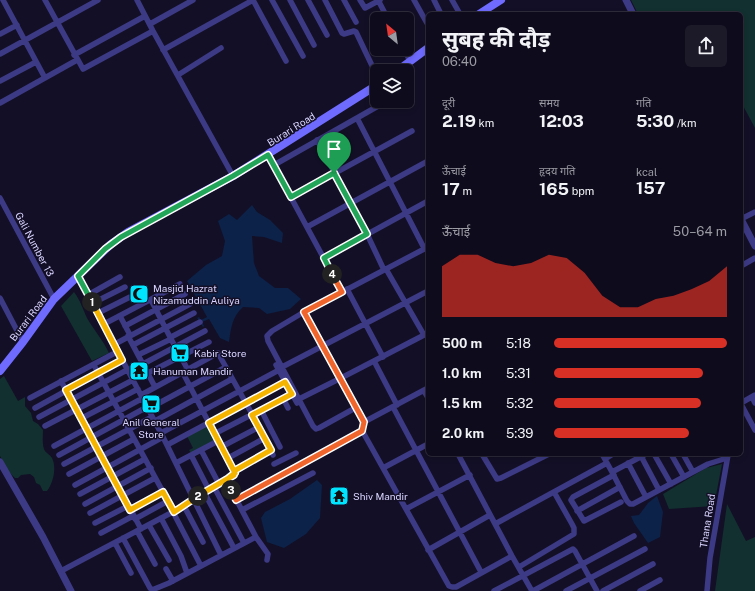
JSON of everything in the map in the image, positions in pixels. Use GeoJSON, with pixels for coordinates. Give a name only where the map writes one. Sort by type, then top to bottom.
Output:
{"type":"FeatureCollection","features":[{"type":"Feature","properties":{"kind":"main road"},"geometry":{"type":"LineString","coordinates":[[482,12],[501,0]]}},
{"type":"Feature","properties":{"kind":"main road"},"geometry":{"type":"LineString","coordinates":[[406,64],[426,49]]}},
{"type":"Feature","properties":{"kind":"main road","name":"Burari Road"},"geometry":{"type":"LineString","coordinates":[[0,371],[54,299],[105,249],[121,237],[233,176],[268,155],[370,89]]}},
{"type":"Feature","properties":{"kind":"street"},"geometry":{"type":"LineString","coordinates":[[4,0],[45,78]]}},
{"type":"Feature","properties":{"kind":"street"},"geometry":{"type":"LineString","coordinates":[[45,0],[84,70],[153,31]]}},
{"type":"Feature","properties":{"kind":"street"},"geometry":{"type":"LineString","coordinates":[[0,54],[98,0]]}},
{"type":"Feature","properties":{"kind":"street"},"geometry":{"type":"LineString","coordinates":[[137,0],[233,176]]}},
{"type":"Feature","properties":{"kind":"street"},"geometry":{"type":"LineString","coordinates":[[150,24],[193,0]]}},
{"type":"Feature","properties":{"kind":"street"},"geometry":{"type":"LineString","coordinates":[[163,50],[253,0],[286,61]]}},
{"type":"Feature","properties":{"kind":"street"},"geometry":{"type":"LineString","coordinates":[[272,0],[303,56]]}},
{"type":"Feature","properties":{"kind":"street"},"geometry":{"type":"LineString","coordinates":[[290,0],[314,45]]}},
{"type":"Feature","properties":{"kind":"street"},"geometry":{"type":"LineString","coordinates":[[308,0],[327,35]]}},
{"type":"Feature","properties":{"kind":"street"},"geometry":{"type":"LineString","coordinates":[[325,0],[342,33],[356,32],[371,64]]}},
{"type":"Feature","properties":{"kind":"street"},"geometry":{"type":"LineString","coordinates":[[344,0],[356,22]]}},
{"type":"Feature","properties":{"kind":"street"},"geometry":{"type":"LineString","coordinates":[[360,0],[365,8],[379,0],[385,12]]}},
{"type":"Feature","properties":{"kind":"street"},"geometry":{"type":"LineString","coordinates":[[414,0],[426,21]]}},
{"type":"Feature","properties":{"kind":"street"},"geometry":{"type":"LineString","coordinates":[[434,0],[440,12]]}},
{"type":"Feature","properties":{"kind":"street"},"geometry":{"type":"LineString","coordinates":[[452,0],[459,12]]}},
{"type":"Feature","properties":{"kind":"street"},"geometry":{"type":"LineString","coordinates":[[626,0],[632,12]]}},
{"type":"Feature","properties":{"kind":"street"},"geometry":{"type":"LineString","coordinates":[[0,103],[45,78],[76,57],[145,16]]}},
{"type":"Feature","properties":{"kind":"street"},"geometry":{"type":"LineString","coordinates":[[0,34],[17,25]]}},
{"type":"Feature","properties":{"kind":"street"},"geometry":{"type":"LineString","coordinates":[[178,75],[221,48]]}},
{"type":"Feature","properties":{"kind":"street"},"geometry":{"type":"LineString","coordinates":[[408,56],[410,61]]}},
{"type":"Feature","properties":{"kind":"street"},"geometry":{"type":"LineString","coordinates":[[0,81],[36,62]]}},
{"type":"Feature","properties":{"kind":"street"},"geometry":{"type":"LineString","coordinates":[[274,165],[374,108]]}},
{"type":"Feature","properties":{"kind":"street"},"geometry":{"type":"LineString","coordinates":[[298,401],[285,382],[267,336],[272,331],[304,312],[426,248],[356,118]]}},
{"type":"Feature","properties":{"kind":"street"},"geometry":{"type":"LineString","coordinates":[[291,197],[412,130]]}},
{"type":"Feature","properties":{"kind":"street"},"geometry":{"type":"LineString","coordinates":[[298,401],[426,334],[405,303],[385,269],[317,140]]}},
{"type":"Feature","properties":{"kind":"street"},"geometry":{"type":"LineString","coordinates":[[268,155],[324,258],[365,324],[383,357]]}},
{"type":"Feature","properties":{"kind":"street"},"geometry":{"type":"LineString","coordinates":[[307,227],[426,162]]}},
{"type":"Feature","properties":{"kind":"street","name":"Gali Number 13"},"geometry":{"type":"LineString","coordinates":[[0,198],[54,299]]}},
{"type":"Feature","properties":{"kind":"street"},"geometry":{"type":"LineString","coordinates":[[324,258],[426,202]]}},
{"type":"Feature","properties":{"kind":"street"},"geometry":{"type":"LineString","coordinates":[[743,218],[755,212]]}},
{"type":"Feature","properties":{"kind":"street"},"geometry":{"type":"LineString","coordinates":[[743,223],[754,243]]}},
{"type":"Feature","properties":{"kind":"street"},"geometry":{"type":"LineString","coordinates":[[743,265],[755,258]]}},
{"type":"Feature","properties":{"kind":"street"},"geometry":{"type":"LineString","coordinates":[[78,276],[162,435],[221,555]]}},
{"type":"Feature","properties":{"kind":"street"},"geometry":{"type":"LineString","coordinates":[[88,295],[120,278]]}},
{"type":"Feature","properties":{"kind":"street"},"geometry":{"type":"LineString","coordinates":[[104,324],[180,284]]}},
{"type":"Feature","properties":{"kind":"street"},"geometry":{"type":"LineString","coordinates":[[93,304],[125,287]]}},
{"type":"Feature","properties":{"kind":"street"},"geometry":{"type":"LineString","coordinates":[[75,485],[140,450],[162,435],[239,392],[279,367],[324,347],[426,292]]}},
{"type":"Feature","properties":{"kind":"street"},"geometry":{"type":"LineString","coordinates":[[126,326],[185,294]]}},
{"type":"Feature","properties":{"kind":"street"},"geometry":{"type":"LineString","coordinates":[[98,313],[130,297]]}},
{"type":"Feature","properties":{"kind":"street"},"geometry":{"type":"LineString","coordinates":[[0,298],[23,342]]}},
{"type":"Feature","properties":{"kind":"street"},"geometry":{"type":"LineString","coordinates":[[150,300],[180,356],[190,387],[234,471]]}},
{"type":"Feature","properties":{"kind":"street"},"geometry":{"type":"LineString","coordinates":[[114,344],[190,304]]}},
{"type":"Feature","properties":{"kind":"street"},"geometry":{"type":"LineString","coordinates":[[304,312],[357,407],[364,422],[362,431],[447,583],[452,587],[512,556]]}},
{"type":"Feature","properties":{"kind":"street"},"geometry":{"type":"LineString","coordinates":[[133,346],[194,313]]}},
{"type":"Feature","properties":{"kind":"street"},"geometry":{"type":"LineString","coordinates":[[120,316],[126,326],[133,346],[155,387]]}},
{"type":"Feature","properties":{"kind":"street"},"geometry":{"type":"LineString","coordinates":[[138,355],[200,322]]}},
{"type":"Feature","properties":{"kind":"street"},"geometry":{"type":"LineString","coordinates":[[40,417],[127,370],[143,364],[205,331]]}},
{"type":"Feature","properties":{"kind":"street"},"geometry":{"type":"LineString","coordinates":[[148,373],[209,342]]}},
{"type":"Feature","properties":{"kind":"street"},"geometry":{"type":"LineString","coordinates":[[55,445],[119,411],[155,387],[218,353],[272,453],[234,471],[234,475],[194,498],[184,506],[61,571]]}},
{"type":"Feature","properties":{"kind":"street"},"geometry":{"type":"LineString","coordinates":[[30,398],[113,354]]}},
{"type":"Feature","properties":{"kind":"street"},"geometry":{"type":"LineString","coordinates":[[35,408],[122,360]]}},
{"type":"Feature","properties":{"kind":"street"},"geometry":{"type":"LineString","coordinates":[[374,361],[416,450],[482,572]]}},
{"type":"Feature","properties":{"kind":"street"},"geometry":{"type":"LineString","coordinates":[[95,367],[151,468],[201,566]]}},
{"type":"Feature","properties":{"kind":"street"},"geometry":{"type":"LineString","coordinates":[[59,455],[226,367]]}},
{"type":"Feature","properties":{"kind":"street"},"geometry":{"type":"LineString","coordinates":[[279,367],[316,429],[357,407]]}},
{"type":"Feature","properties":{"kind":"street"},"geometry":{"type":"LineString","coordinates":[[64,464],[129,430],[196,399],[232,379]]}},
{"type":"Feature","properties":{"kind":"street"},"geometry":{"type":"LineString","coordinates":[[45,426],[133,380]]}},
{"type":"Feature","properties":{"kind":"street"},"geometry":{"type":"LineString","coordinates":[[61,381],[123,495],[156,564]]}},
{"type":"Feature","properties":{"kind":"street"},"geometry":{"type":"LineString","coordinates":[[167,445],[285,382]]}},
{"type":"Feature","properties":{"kind":"street"},"geometry":{"type":"LineString","coordinates":[[82,418],[138,389]]}},
{"type":"Feature","properties":{"kind":"street"},"geometry":{"type":"LineString","coordinates":[[364,422],[426,390]]}},
{"type":"Feature","properties":{"kind":"street"},"geometry":{"type":"LineString","coordinates":[[214,434],[292,394]]}},
{"type":"Feature","properties":{"kind":"street"},"geometry":{"type":"LineString","coordinates":[[743,403],[753,396],[755,403]]}},
{"type":"Feature","properties":{"kind":"street"},"geometry":{"type":"LineString","coordinates":[[283,398],[288,408]]}},
{"type":"Feature","properties":{"kind":"street"},"geometry":{"type":"LineString","coordinates":[[743,408],[755,430]]}},
{"type":"Feature","properties":{"kind":"street"},"geometry":{"type":"LineString","coordinates":[[261,410],[280,447]]}},
{"type":"Feature","properties":{"kind":"street"},"geometry":{"type":"LineString","coordinates":[[223,446],[259,427]]}},
{"type":"Feature","properties":{"kind":"street"},"geometry":{"type":"LineString","coordinates":[[236,500],[362,431]]}},
{"type":"Feature","properties":{"kind":"street"},"geometry":{"type":"LineString","coordinates":[[230,457],[265,438]]}},
{"type":"Feature","properties":{"kind":"street"},"geometry":{"type":"LineString","coordinates":[[69,474],[134,439]]}},
{"type":"Feature","properties":{"kind":"street"},"geometry":{"type":"LineString","coordinates":[[176,463],[218,441]]}},
{"type":"Feature","properties":{"kind":"street"},"geometry":{"type":"LineString","coordinates":[[383,468],[426,445]]}},
{"type":"Feature","properties":{"kind":"street"},"geometry":{"type":"LineString","coordinates":[[201,450],[212,488],[234,548]]}},
{"type":"Feature","properties":{"kind":"street"},"geometry":{"type":"LineString","coordinates":[[274,464],[296,453]]}},
{"type":"Feature","properties":{"kind":"street"},"geometry":{"type":"LineString","coordinates":[[191,455],[244,543]]}},
{"type":"Feature","properties":{"kind":"street"},"geometry":{"type":"LineString","coordinates":[[459,456],[512,556],[533,591],[634,536]]}},
{"type":"Feature","properties":{"kind":"street"},"geometry":{"type":"LineString","coordinates":[[483,456],[497,479],[545,456]]}},
{"type":"Feature","properties":{"kind":"street"},"geometry":{"type":"LineString","coordinates":[[621,502],[585,521],[571,500],[573,497],[642,456]]}},
{"type":"Feature","properties":{"kind":"street"},"geometry":{"type":"LineString","coordinates":[[644,456],[659,490]]}},
{"type":"Feature","properties":{"kind":"street"},"geometry":{"type":"LineString","coordinates":[[655,456],[671,484]]}},
{"type":"Feature","properties":{"kind":"street"},"geometry":{"type":"LineString","coordinates":[[672,456],[684,477]]}},
{"type":"Feature","properties":{"kind":"street"},"geometry":{"type":"LineString","coordinates":[[684,456],[693,472]]}},
{"type":"Feature","properties":{"kind":"street"},"geometry":{"type":"LineString","coordinates":[[495,524],[554,492],[605,458],[630,504],[727,456]]}},
{"type":"Feature","properties":{"kind":"street","name":"Thana Road"},"geometry":{"type":"LineString","coordinates":[[707,591],[710,558],[727,456]]}},
{"type":"Feature","properties":{"kind":"street"},"geometry":{"type":"LineString","coordinates":[[80,494],[146,459]]}},
{"type":"Feature","properties":{"kind":"street"},"geometry":{"type":"LineString","coordinates":[[0,462],[71,591]]}},
{"type":"Feature","properties":{"kind":"street"},"geometry":{"type":"LineString","coordinates":[[628,463],[646,497]]}},
{"type":"Feature","properties":{"kind":"street"},"geometry":{"type":"LineString","coordinates":[[85,504],[151,468]]}},
{"type":"Feature","properties":{"kind":"street"},"geometry":{"type":"LineString","coordinates":[[242,510],[313,473]]}},
{"type":"Feature","properties":{"kind":"street"},"geometry":{"type":"LineString","coordinates":[[406,509],[470,475]]}},
{"type":"Feature","properties":{"kind":"street"},"geometry":{"type":"LineString","coordinates":[[90,513],[155,478]]}},
{"type":"Feature","properties":{"kind":"street"},"geometry":{"type":"LineString","coordinates":[[226,480],[256,537],[268,554],[267,560]]}},
{"type":"Feature","properties":{"kind":"street"},"geometry":{"type":"LineString","coordinates":[[577,511],[620,487]]}},
{"type":"Feature","properties":{"kind":"street"},"geometry":{"type":"LineString","coordinates":[[95,523],[163,492]]}},
{"type":"Feature","properties":{"kind":"street"},"geometry":{"type":"LineString","coordinates":[[518,566],[574,534],[574,528],[554,492]]}},
{"type":"Feature","properties":{"kind":"street"},"geometry":{"type":"LineString","coordinates":[[101,533],[168,501]]}},
{"type":"Feature","properties":{"kind":"street"},"geometry":{"type":"LineString","coordinates":[[184,506],[203,542]]}},
{"type":"Feature","properties":{"kind":"street"},"geometry":{"type":"LineString","coordinates":[[428,550],[490,515]]}},
{"type":"Feature","properties":{"kind":"street"},"geometry":{"type":"LineString","coordinates":[[161,518],[181,556],[187,573]]}},
{"type":"Feature","properties":{"kind":"street"},"geometry":{"type":"LineString","coordinates":[[149,525],[169,560]]}},
{"type":"Feature","properties":{"kind":"street"},"geometry":{"type":"LineString","coordinates":[[123,538],[150,588],[154,590],[256,537]]}},
{"type":"Feature","properties":{"kind":"street"},"geometry":{"type":"LineString","coordinates":[[115,543],[131,573]]}},
{"type":"Feature","properties":{"kind":"street"},"geometry":{"type":"LineString","coordinates":[[494,591],[573,549],[583,564],[597,591]]}},
{"type":"Feature","properties":{"kind":"street"},"geometry":{"type":"LineString","coordinates":[[566,591],[645,549]]}},
{"type":"Feature","properties":{"kind":"street"},"geometry":{"type":"LineString","coordinates":[[603,591],[653,564]]}},
{"type":"Feature","properties":{"kind":"street"},"geometry":{"type":"LineString","coordinates":[[166,569],[173,581]]}},
{"type":"Feature","properties":{"kind":"street"},"geometry":{"type":"LineString","coordinates":[[640,591],[660,580]]}},
{"type":"Feature","properties":{"kind":"green space"},"geometry":{"type":"Polygon","coordinates":[[[631,0],[755,0],[755,128],[743,106],[743,12],[637,12],[631,0]]]}},
{"type":"Feature","properties":{"kind":"green space"},"geometry":{"type":"Polygon","coordinates":[[[74,292],[80,301],[87,318],[109,353],[92,361],[61,306],[74,292]]]}},
{"type":"Feature","properties":{"kind":"green space"},"geometry":{"type":"Polygon","coordinates":[[[4,376],[18,401],[25,397],[25,406],[31,413],[33,421],[43,430],[44,449],[45,452],[52,458],[54,466],[53,480],[47,491],[43,491],[40,485],[36,483],[34,477],[30,474],[21,475],[18,478],[15,478],[9,472],[0,456],[0,379],[4,376]]]}},
{"type":"Feature","properties":{"kind":"green space"},"geometry":{"type":"Polygon","coordinates":[[[207,426],[215,441],[191,453],[189,450],[193,448],[187,436],[207,426]]]}},
{"type":"Feature","properties":{"kind":"green space"},"geometry":{"type":"Polygon","coordinates":[[[722,464],[714,506],[669,509],[663,494],[706,468],[722,464]]]}},
{"type":"Feature","properties":{"kind":"green space"},"geometry":{"type":"Polygon","coordinates":[[[727,504],[746,541],[755,537],[755,591],[715,591],[727,504]]]}},
{"type":"Feature","properties":{"kind":"water"},"geometry":{"type":"Polygon","coordinates":[[[252,205],[257,212],[270,220],[283,233],[282,243],[264,237],[252,236],[254,263],[259,276],[275,288],[288,288],[301,299],[290,309],[267,314],[259,308],[243,307],[234,319],[231,327],[229,342],[220,338],[209,319],[202,322],[203,327],[197,318],[199,317],[201,320],[207,317],[187,281],[206,265],[222,256],[225,241],[218,221],[229,214],[237,220],[252,205]]]}},
{"type":"Feature","properties":{"kind":"water"},"geometry":{"type":"Polygon","coordinates":[[[317,480],[322,485],[320,518],[306,534],[284,548],[267,542],[261,518],[265,512],[290,499],[317,480]]]}},
{"type":"Feature","properties":{"kind":"water"},"geometry":{"type":"Polygon","coordinates":[[[657,496],[663,512],[660,537],[648,543],[631,516],[639,515],[648,503],[657,496]]]}},
{"type":"Feature","properties":{"kind":"place","name":"Masjid Hazrat Nizamuddin Auliya"},"geometry":{"type":"Point","coordinates":[139,294]}},
{"type":"Feature","properties":{"kind":"place","name":"Kabir Store"},"geometry":{"type":"Point","coordinates":[180,353]}},
{"type":"Feature","properties":{"kind":"place","name":"Hanuman Mandir"},"geometry":{"type":"Point","coordinates":[139,371]}},
{"type":"Feature","properties":{"kind":"place","name":"Anil General Store"},"geometry":{"type":"Point","coordinates":[151,404]}},
{"type":"Feature","properties":{"kind":"place","name":"Shiv Mandir"},"geometry":{"type":"Point","coordinates":[339,496]}},
{"type":"Feature","properties":{"kind":"route"},"geometry":{"type":"LineString","coordinates":[[334,173],[291,197],[268,155],[233,176],[128,232],[105,249],[78,276],[122,360],[66,390],[130,510],[163,492],[174,512],[194,498],[234,475],[235,473],[234,471],[271,450],[252,415],[292,394],[285,382],[209,423],[235,473],[234,475],[226,480],[236,500],[362,431],[364,422],[357,407],[304,312],[342,292],[324,258],[367,234],[334,173]]}}]}
